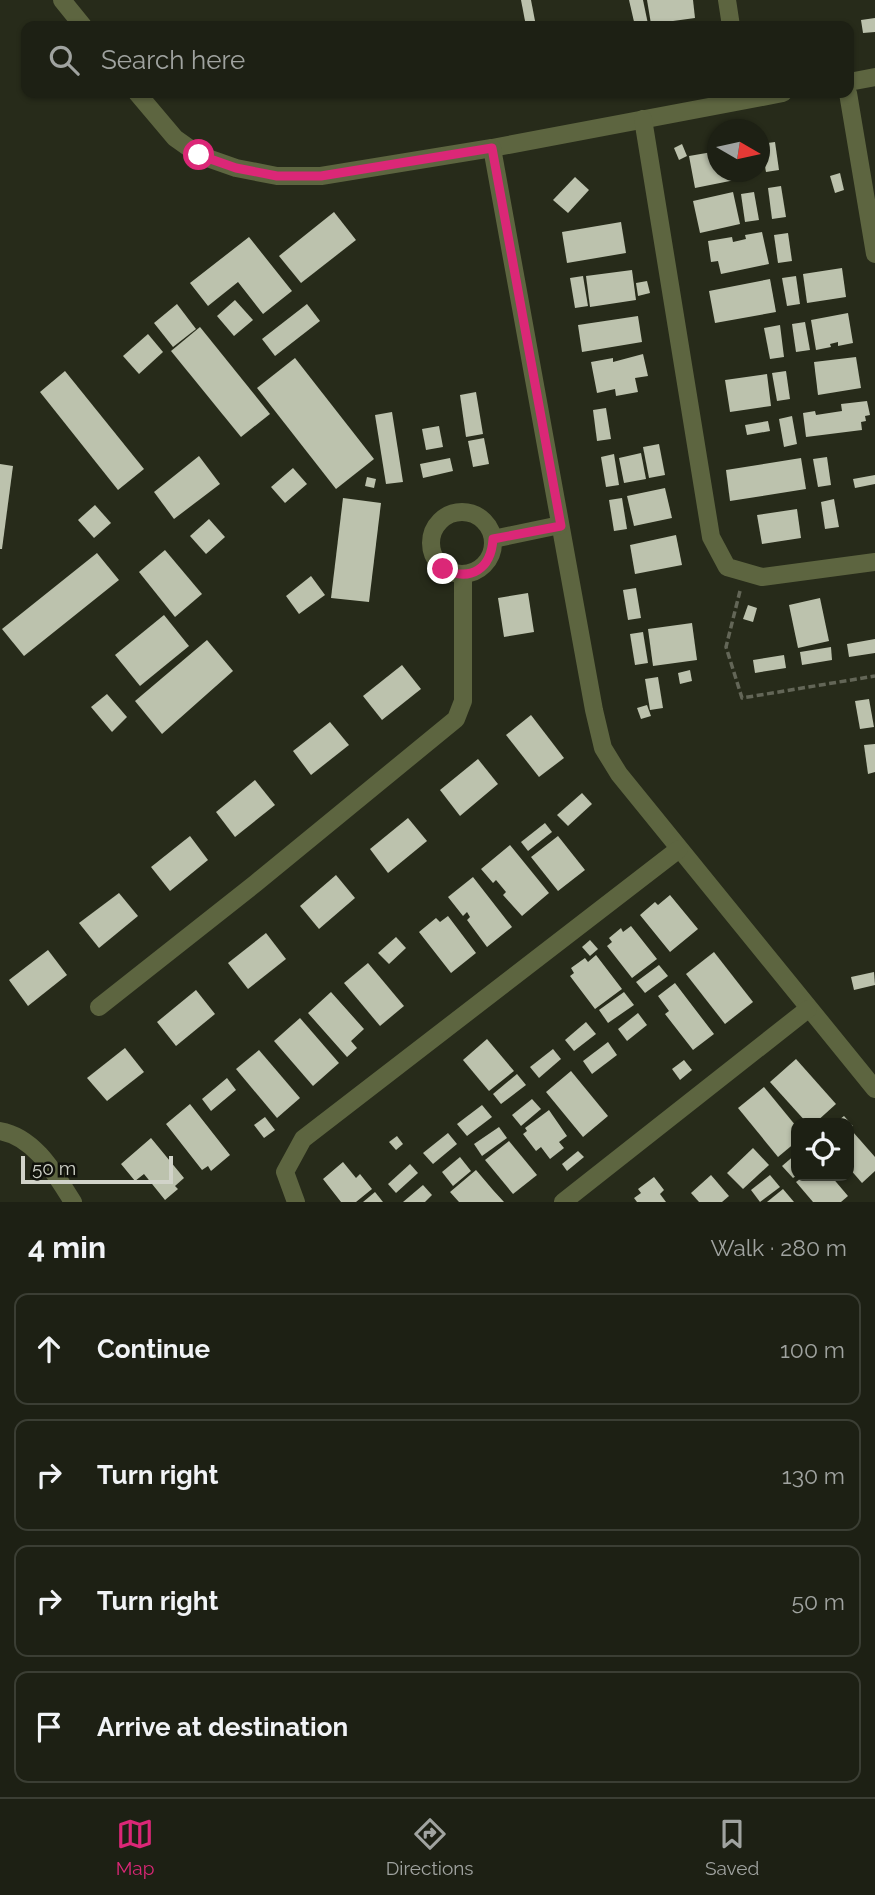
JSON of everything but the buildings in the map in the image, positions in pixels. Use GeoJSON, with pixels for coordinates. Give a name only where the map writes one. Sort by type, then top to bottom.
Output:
{"type":"FeatureCollection","features":[{"type":"Feature","properties":{"kind":"street"},"geometry":{"type":"LineString","coordinates":[[62,0],[79,21]]}},
{"type":"Feature","properties":{"kind":"street"},"geometry":{"type":"LineString","coordinates":[[727,0],[730,21]]}},
{"type":"Feature","properties":{"kind":"street"},"geometry":{"type":"LineString","coordinates":[[854,81],[875,77]]}},
{"type":"Feature","properties":{"kind":"street"},"geometry":{"type":"LineString","coordinates":[[140,98],[175,138],[199,155],[236,168],[277,176],[321,176],[492,148],[735,98]]}},
{"type":"Feature","properties":{"kind":"street"},"geometry":{"type":"LineString","coordinates":[[849,98],[875,254]]}},
{"type":"Feature","properties":{"kind":"street"},"geometry":{"type":"LineString","coordinates":[[643,119],[712,537],[727,567],[762,577],[875,562]]}},
{"type":"Feature","properties":{"kind":"street"},"geometry":{"type":"LineString","coordinates":[[492,148],[603,748],[619,774],[807,1009],[875,1089]]}},
{"type":"Feature","properties":{"kind":"street"},"geometry":{"type":"LineString","coordinates":[[466,512],[476,515],[491,529],[493,539],[489,559],[473,573],[463,574],[443,569],[432,552],[433,531],[438,522],[446,516],[466,512]]}},
{"type":"Feature","properties":{"kind":"street"},"geometry":{"type":"LineString","coordinates":[[493,539],[561,526]]}},
{"type":"Feature","properties":{"kind":"street"},"geometry":{"type":"LineString","coordinates":[[99,1007],[456,719],[463,701],[463,574]]}},
{"type":"Feature","properties":{"kind":"street"},"geometry":{"type":"LineString","coordinates":[[296,1202],[285,1172],[303,1139],[679,849]]}},
{"type":"Feature","properties":{"kind":"street"},"geometry":{"type":"LineString","coordinates":[[563,1202],[807,1009]]}},
{"type":"Feature","properties":{"kind":"street"},"geometry":{"type":"LineString","coordinates":[[0,1131],[12,1133],[35,1149],[73,1202]]}},
{"type":"Feature","properties":{"kind":"path"},"geometry":{"type":"LineString","coordinates":[[745,572],[726,647],[742,698],[875,676]]}},
{"type":"Feature","properties":{"kind":"route"},"geometry":{"type":"LineString","coordinates":[[199,155],[236,168],[277,176],[321,176],[492,148],[561,526],[493,539],[493,550],[489,559],[473,573],[453,573],[443,569]]}}]}
